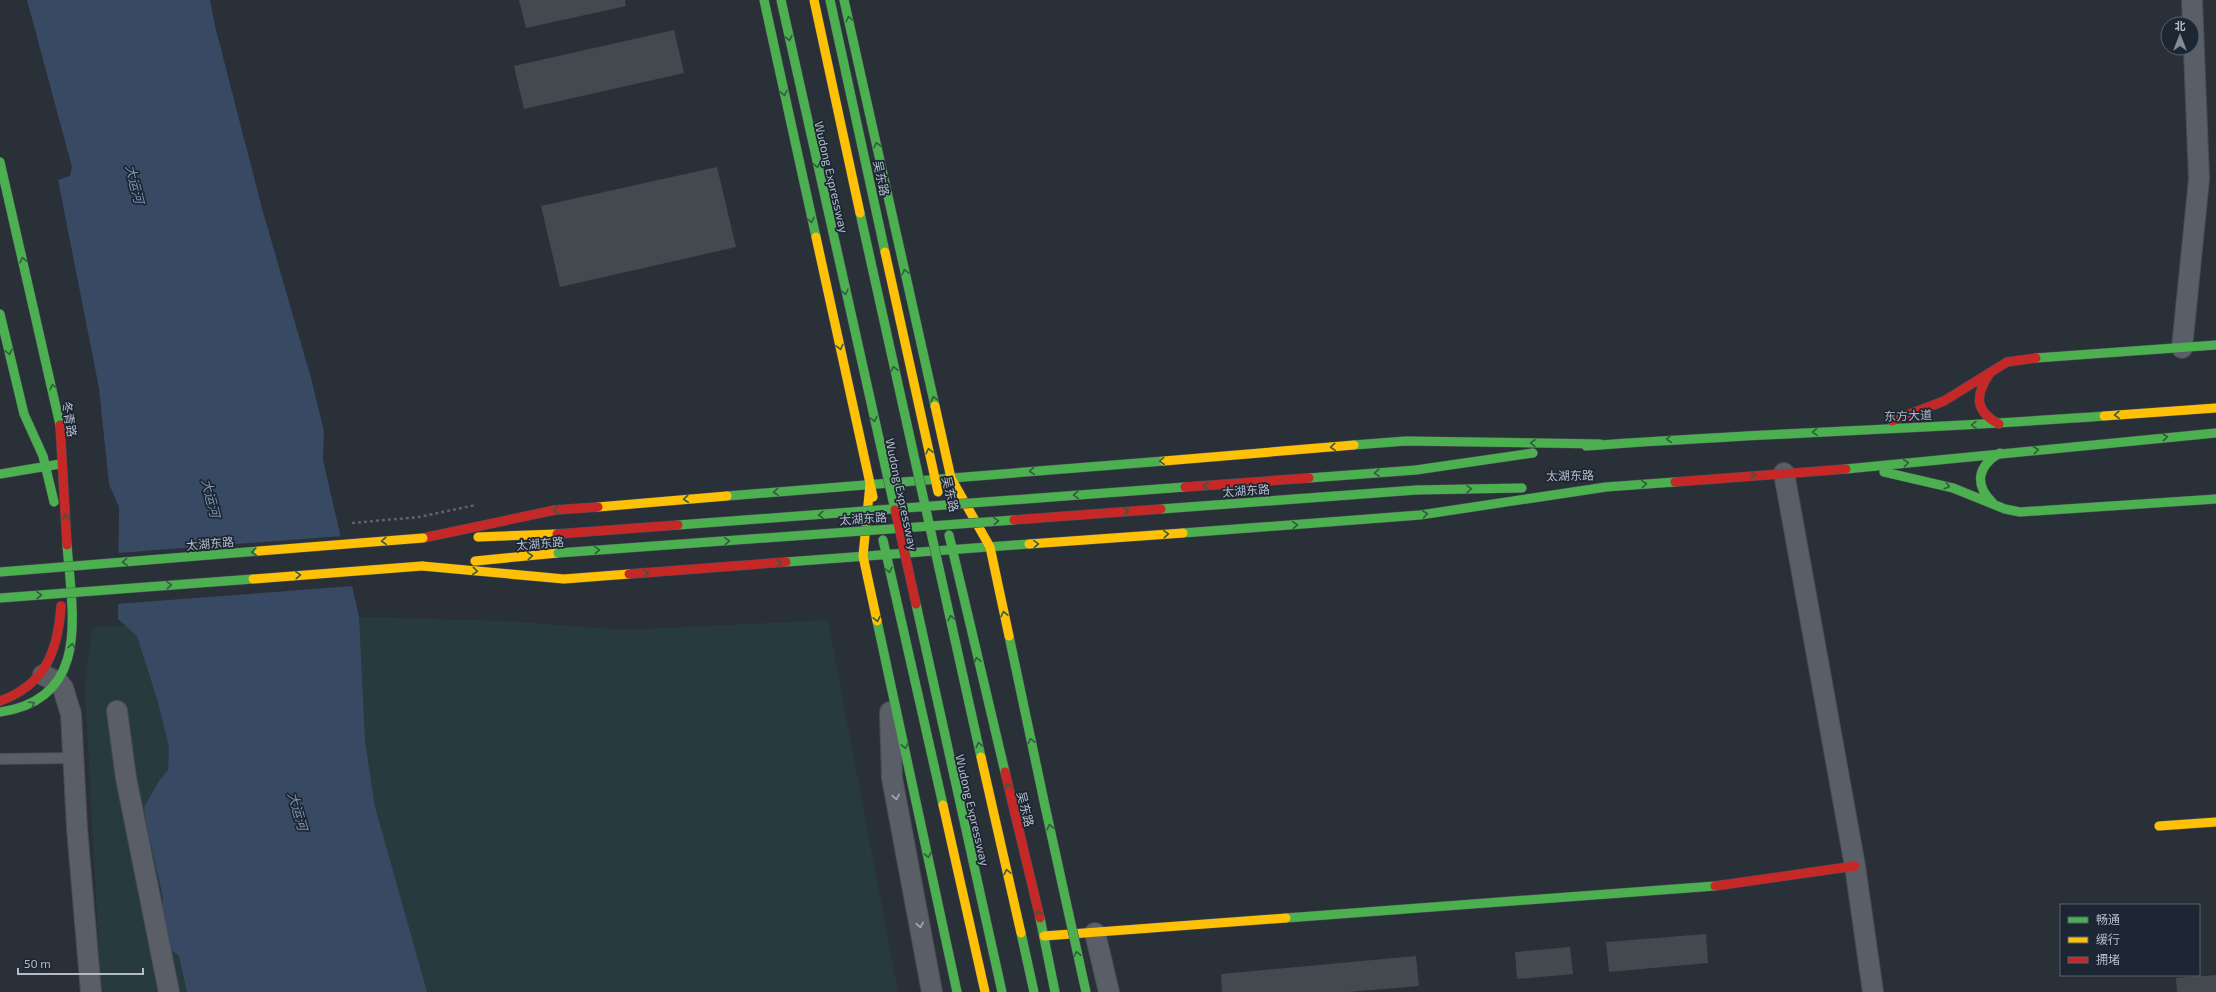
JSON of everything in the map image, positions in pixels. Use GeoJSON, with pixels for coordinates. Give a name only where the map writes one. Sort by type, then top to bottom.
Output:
{"type":"FeatureCollection","features":[{"type":"Feature","properties":{"kind":"main road"},"geometry":{"type":"LineString","coordinates":[[764,0],[793,139],[985,992]]}},
{"type":"Feature","properties":{"kind":"main road","name":"Wudong Expressway"},"geometry":{"type":"LineString","coordinates":[[781,0],[1002,992]]}},
{"type":"Feature","properties":{"kind":"main road","name":"Wudong Expressway"},"geometry":{"type":"LineString","coordinates":[[814,0],[886,331],[1034,992]]}},
{"type":"Feature","properties":{"kind":"main road","name":"吴东路"},"geometry":{"type":"LineString","coordinates":[[830,0],[935,479],[1044,936],[1055,992]]}},
{"type":"Feature","properties":{"kind":"main road"},"geometry":{"type":"LineString","coordinates":[[844,0],[952,478],[990,548],[1086,992]]}},
{"type":"Feature","properties":{"kind":"main road","name":"冬青路"},"geometry":{"type":"LineString","coordinates":[[0,162],[58,412],[63,463],[73,634],[69,660],[49,678]]}},
{"type":"Feature","properties":{"kind":"main road"},"geometry":{"type":"LineString","coordinates":[[0,314],[24,414],[39,457],[46,466],[51,484],[55,512]]}},
{"type":"Feature","properties":{"kind":"main road"},"geometry":{"type":"LineString","coordinates":[[1854,430],[1879,425],[1916,413],[1957,394],[1998,366],[2012,360],[2216,345]]}},
{"type":"Feature","properties":{"kind":"main road"},"geometry":{"type":"LineString","coordinates":[[1991,372],[1979,390],[1979,406],[1988,418],[1999,424]]}},
{"type":"Feature","properties":{"kind":"main road","name":"东方大道"},"geometry":{"type":"LineString","coordinates":[[1600,444],[1708,437],[1999,424],[2216,408]]}},
{"type":"Feature","properties":{"kind":"main road"},"geometry":{"type":"LineString","coordinates":[[1606,487],[1853,468],[2216,433]]}},
{"type":"Feature","properties":{"kind":"main road","name":"太湖东路"},"geometry":{"type":"LineString","coordinates":[[423,538],[555,510],[1406,441],[1600,444]]}},
{"type":"Feature","properties":{"kind":"main road","name":"太湖东路"},"geometry":{"type":"LineString","coordinates":[[0,572],[423,538],[557,534],[1416,470],[1600,444]]}},
{"type":"Feature","properties":{"kind":"main road"},"geometry":{"type":"LineString","coordinates":[[39,457],[62,453]]}},
{"type":"Feature","properties":{"kind":"main road"},"geometry":{"type":"LineString","coordinates":[[1993,503],[1981,488],[1980,476],[1985,464],[2000,453]]}},
{"type":"Feature","properties":{"kind":"main road"},"geometry":{"type":"LineString","coordinates":[[0,474],[63,463]]}},
{"type":"Feature","properties":{"kind":"main road"},"geometry":{"type":"LineString","coordinates":[[1853,468],[1925,480],[1953,488],[2012,511],[2030,512],[2216,499]]}},
{"type":"Feature","properties":{"kind":"main road"},"geometry":{"type":"LineString","coordinates":[[870,484],[863,556],[957,992]]}},
{"type":"Feature","properties":{"kind":"main road","name":"太湖东路"},"geometry":{"type":"LineString","coordinates":[[422,566],[564,579],[1420,515],[1606,487]]}},
{"type":"Feature","properties":{"kind":"main road","name":"太湖东路"},"geometry":{"type":"LineString","coordinates":[[0,598],[422,566],[558,553],[1416,490],[1606,487]]}},
{"type":"Feature","properties":{"kind":"main road"},"geometry":{"type":"LineString","coordinates":[[0,712],[27,707],[44,696],[49,678],[49,662],[57,643],[61,610],[57,541]]}},
{"type":"Feature","properties":{"kind":"main road"},"geometry":{"type":"LineString","coordinates":[[0,701],[22,692],[49,678]]}},
{"type":"Feature","properties":{"kind":"main road"},"geometry":{"type":"LineString","coordinates":[[2159,826],[2216,822]]}},
{"type":"Feature","properties":{"kind":"main road"},"geometry":{"type":"LineString","coordinates":[[1044,936],[1732,885],[1855,866]]}},
{"type":"Feature","properties":{"kind":"street"},"geometry":{"type":"LineString","coordinates":[[2182,348],[2199,179],[2192,0]]}},
{"type":"Feature","properties":{"kind":"street"},"geometry":{"type":"LineString","coordinates":[[1784,473],[1855,866],[1873,992]]}},
{"type":"Feature","properties":{"kind":"street"},"geometry":{"type":"LineString","coordinates":[[889,674],[892,778],[932,992]]}},
{"type":"Feature","properties":{"kind":"street"},"geometry":{"type":"LineString","coordinates":[[49,678],[62,688],[69,705],[77,828],[91,992]]}},
{"type":"Feature","properties":{"kind":"street"},"geometry":{"type":"LineString","coordinates":[[117,711],[126,778],[169,992]]}},
{"type":"Feature","properties":{"kind":"street"},"geometry":{"type":"LineString","coordinates":[[1095,933],[1109,992]]}},
{"type":"Feature","properties":{"kind":"street"},"geometry":{"type":"LineString","coordinates":[[1044,936],[1059,992]]}},
{"type":"Feature","properties":{"kind":"lane"},"geometry":{"type":"LineString","coordinates":[[0,759],[73,758]]}},
{"type":"Feature","properties":{"kind":"path"},"geometry":{"type":"LineString","coordinates":[[356,522],[419,516],[480,504]]}},
{"type":"Feature","properties":{"kind":"green space"},"geometry":{"type":"Polygon","coordinates":[[[367,617],[506,621],[626,630],[828,620],[898,992],[101,992],[85,686],[92,627],[367,617]]]}},
{"type":"Feature","properties":{"kind":"water","name":"大运河"},"geometry":{"type":"Polygon","coordinates":[[[27,0],[210,0],[215,26],[263,212],[311,378],[324,431],[323,460],[359,616],[365,741],[375,807],[427,992],[187,992],[179,956],[167,947],[162,920],[163,897],[147,828],[144,807],[159,781],[168,770],[169,747],[158,702],[137,636],[118,619],[119,507],[109,484],[99,388],[58,180],[70,176],[72,167],[27,0]]]}},
{"type":"Feature","properties":{"kind":"pier"},"geometry":{"type":"Polygon","coordinates":[[[343,536],[354,586],[116,604],[118,553],[343,536]]]}},
{"type":"Feature","properties":{"kind":"building"},"geometry":{"type":"Polygon","coordinates":[[[519,0],[625,0],[626,6],[526,28],[519,0]]]}},
{"type":"Feature","properties":{"kind":"building"},"geometry":{"type":"Polygon","coordinates":[[[674,30],[684,73],[524,109],[514,66],[674,30]]]}},
{"type":"Feature","properties":{"kind":"building"},"geometry":{"type":"Polygon","coordinates":[[[717,167],[736,247],[560,287],[541,206],[717,167]]]}},
{"type":"Feature","properties":{"kind":"building"},"geometry":{"type":"Polygon","coordinates":[[[1706,934],[1708,963],[1609,972],[1606,942],[1706,934]]]}},
{"type":"Feature","properties":{"kind":"building"},"geometry":{"type":"Polygon","coordinates":[[[1570,947],[1573,974],[1517,979],[1515,952],[1570,947]]]}},
{"type":"Feature","properties":{"kind":"building"},"geometry":{"type":"Polygon","coordinates":[[[1416,956],[1419,986],[1348,992],[1222,992],[1221,974],[1416,956]]]}},
{"type":"Feature","properties":{"kind":"building"},"geometry":{"type":"Polygon","coordinates":[[[2216,975],[2216,992],[2177,992],[2176,978],[2216,975]]]}},
{"type":"Feature","properties":{"kind":"traffic: fast"},"geometry":{"type":"LineString","coordinates":[[764,0],[816,237]]}},
{"type":"Feature","properties":{"kind":"traffic: fast"},"geometry":{"type":"LineString","coordinates":[[781,0],[895,510]]}},
{"type":"Feature","properties":{"kind":"traffic: fast"},"geometry":{"type":"LineString","coordinates":[[830,0],[885,252]]}},
{"type":"Feature","properties":{"kind":"traffic: fast"},"geometry":{"type":"LineString","coordinates":[[844,0],[935,406]]}},
{"type":"Feature","properties":{"kind":"traffic: fast"},"geometry":{"type":"LineString","coordinates":[[0,162],[60,425]]}},
{"type":"Feature","properties":{"kind":"traffic: fast"},"geometry":{"type":"LineString","coordinates":[[860,213],[981,757]]}},
{"type":"Feature","properties":{"kind":"traffic: fast"},"geometry":{"type":"LineString","coordinates":[[0,314],[24,414],[43,456],[54,502]]}},
{"type":"Feature","properties":{"kind":"traffic: fast"},"geometry":{"type":"LineString","coordinates":[[2036,358],[2216,345]]}},
{"type":"Feature","properties":{"kind":"traffic: fast"},"geometry":{"type":"LineString","coordinates":[[1586,446],[2104,416]]}},
{"type":"Feature","properties":{"kind":"traffic: fast"},"geometry":{"type":"LineString","coordinates":[[1846,469],[2216,433]]}},
{"type":"Feature","properties":{"kind":"traffic: fast"},"geometry":{"type":"LineString","coordinates":[[1354,445],[1406,441],[1600,444]]}},
{"type":"Feature","properties":{"kind":"traffic: fast"},"geometry":{"type":"LineString","coordinates":[[1416,470],[1533,453]]}},
{"type":"Feature","properties":{"kind":"traffic: fast"},"geometry":{"type":"LineString","coordinates":[[1993,503],[1983,489],[1981,476],[1987,464],[1992,458],[2000,453]]}},
{"type":"Feature","properties":{"kind":"traffic: fast"},"geometry":{"type":"LineString","coordinates":[[727,496],[1164,461]]}},
{"type":"Feature","properties":{"kind":"traffic: fast"},"geometry":{"type":"LineString","coordinates":[[0,474],[60,464]]}},
{"type":"Feature","properties":{"kind":"traffic: fast"},"geometry":{"type":"LineString","coordinates":[[1309,478],[1416,470]]}},
{"type":"Feature","properties":{"kind":"traffic: fast"},"geometry":{"type":"LineString","coordinates":[[1884,472],[1953,488],[2005,509],[2020,512],[2216,499]]}},
{"type":"Feature","properties":{"kind":"traffic: fast"},"geometry":{"type":"LineString","coordinates":[[1183,533],[1420,515],[1606,487],[1675,482]]}},
{"type":"Feature","properties":{"kind":"traffic: fast"},"geometry":{"type":"LineString","coordinates":[[678,525],[1185,487]]}},
{"type":"Feature","properties":{"kind":"traffic: fast"},"geometry":{"type":"LineString","coordinates":[[1416,490],[1522,488]]}},
{"type":"Feature","properties":{"kind":"traffic: fast"},"geometry":{"type":"LineString","coordinates":[[1161,509],[1416,490]]}},
{"type":"Feature","properties":{"kind":"traffic: fast"},"geometry":{"type":"LineString","coordinates":[[558,553],[1014,520]]}},
{"type":"Feature","properties":{"kind":"traffic: fast"},"geometry":{"type":"LineString","coordinates":[[949,535],[1005,772]]}},
{"type":"Feature","properties":{"kind":"traffic: fast"},"geometry":{"type":"LineString","coordinates":[[883,540],[943,805]]}},
{"type":"Feature","properties":{"kind":"traffic: fast"},"geometry":{"type":"LineString","coordinates":[[786,562],[1029,544]]}},
{"type":"Feature","properties":{"kind":"traffic: fast"},"geometry":{"type":"LineString","coordinates":[[0,712],[29,704],[50,690],[63,671],[70,649],[72,624],[72,598],[67,545]]}},
{"type":"Feature","properties":{"kind":"traffic: fast"},"geometry":{"type":"LineString","coordinates":[[0,572],[259,551]]}},
{"type":"Feature","properties":{"kind":"traffic: fast"},"geometry":{"type":"LineString","coordinates":[[0,598],[253,579]]}},
{"type":"Feature","properties":{"kind":"traffic: fast"},"geometry":{"type":"LineString","coordinates":[[916,604],[1002,992]]}},
{"type":"Feature","properties":{"kind":"traffic: fast"},"geometry":{"type":"LineString","coordinates":[[877,621],[957,992]]}},
{"type":"Feature","properties":{"kind":"traffic: fast"},"geometry":{"type":"LineString","coordinates":[[1009,636],[1045,806]]}},
{"type":"Feature","properties":{"kind":"traffic: fast"},"geometry":{"type":"LineString","coordinates":[[1045,806],[1086,992]]}},
{"type":"Feature","properties":{"kind":"traffic: fast"},"geometry":{"type":"LineString","coordinates":[[1286,918],[1715,886]]}},
{"type":"Feature","properties":{"kind":"traffic: fast"},"geometry":{"type":"LineString","coordinates":[[1040,918],[1055,992]]}},
{"type":"Feature","properties":{"kind":"traffic: fast"},"geometry":{"type":"LineString","coordinates":[[1021,933],[1034,992]]}},
{"type":"Feature","properties":{"kind":"traffic: slow"},"geometry":{"type":"LineString","coordinates":[[814,0],[860,213]]}},
{"type":"Feature","properties":{"kind":"traffic: slow"},"geometry":{"type":"LineString","coordinates":[[816,237],[873,497]]}},
{"type":"Feature","properties":{"kind":"traffic: slow"},"geometry":{"type":"LineString","coordinates":[[885,252],[938,492]]}},
{"type":"Feature","properties":{"kind":"traffic: slow"},"geometry":{"type":"LineString","coordinates":[[935,406],[951,478],[990,547],[1009,636]]}},
{"type":"Feature","properties":{"kind":"traffic: slow"},"geometry":{"type":"LineString","coordinates":[[2104,416],[2216,408]]}},
{"type":"Feature","properties":{"kind":"traffic: slow"},"geometry":{"type":"LineString","coordinates":[[1164,461],[1354,445]]}},
{"type":"Feature","properties":{"kind":"traffic: slow"},"geometry":{"type":"LineString","coordinates":[[870,484],[863,556],[877,621]]}},
{"type":"Feature","properties":{"kind":"traffic: slow"},"geometry":{"type":"LineString","coordinates":[[598,507],[727,496]]}},
{"type":"Feature","properties":{"kind":"traffic: slow"},"geometry":{"type":"LineString","coordinates":[[1029,544],[1183,533]]}},
{"type":"Feature","properties":{"kind":"traffic: slow"},"geometry":{"type":"LineString","coordinates":[[478,537],[557,534]]}},
{"type":"Feature","properties":{"kind":"traffic: slow"},"geometry":{"type":"LineString","coordinates":[[259,551],[423,538]]}},
{"type":"Feature","properties":{"kind":"traffic: slow"},"geometry":{"type":"LineString","coordinates":[[475,561],[558,553]]}},
{"type":"Feature","properties":{"kind":"traffic: slow"},"geometry":{"type":"LineString","coordinates":[[422,566],[564,579],[629,574]]}},
{"type":"Feature","properties":{"kind":"traffic: slow"},"geometry":{"type":"LineString","coordinates":[[253,579],[422,566]]}},
{"type":"Feature","properties":{"kind":"traffic: slow"},"geometry":{"type":"LineString","coordinates":[[981,757],[1021,933]]}},
{"type":"Feature","properties":{"kind":"traffic: slow"},"geometry":{"type":"LineString","coordinates":[[943,805],[985,992]]}},
{"type":"Feature","properties":{"kind":"traffic: slow"},"geometry":{"type":"LineString","coordinates":[[2159,826],[2216,822]]}},
{"type":"Feature","properties":{"kind":"traffic: slow"},"geometry":{"type":"LineString","coordinates":[[1044,936],[1286,918]]}},
{"type":"Feature","properties":{"kind":"traffic: jam"},"geometry":{"type":"LineString","coordinates":[[1892,421],[1944,401],[2007,362],[2036,358]]}},
{"type":"Feature","properties":{"kind":"traffic: jam"},"geometry":{"type":"LineString","coordinates":[[1990,373],[1985,381],[1980,395],[1981,408],[1985,414],[1999,424]]}},
{"type":"Feature","properties":{"kind":"traffic: jam"},"geometry":{"type":"LineString","coordinates":[[60,425],[67,545]]}},
{"type":"Feature","properties":{"kind":"traffic: jam"},"geometry":{"type":"LineString","coordinates":[[1675,482],[1846,469]]}},
{"type":"Feature","properties":{"kind":"traffic: jam"},"geometry":{"type":"LineString","coordinates":[[1185,487],[1309,478]]}},
{"type":"Feature","properties":{"kind":"traffic: jam"},"geometry":{"type":"LineString","coordinates":[[423,538],[555,510],[598,507]]}},
{"type":"Feature","properties":{"kind":"traffic: jam"},"geometry":{"type":"LineString","coordinates":[[1014,520],[1161,509]]}},
{"type":"Feature","properties":{"kind":"traffic: jam"},"geometry":{"type":"LineString","coordinates":[[895,510],[916,604]]}},
{"type":"Feature","properties":{"kind":"traffic: jam"},"geometry":{"type":"LineString","coordinates":[[557,534],[678,525]]}},
{"type":"Feature","properties":{"kind":"traffic: jam"},"geometry":{"type":"LineString","coordinates":[[629,574],[786,562]]}},
{"type":"Feature","properties":{"kind":"traffic: jam"},"geometry":{"type":"LineString","coordinates":[[0,701],[28,686],[38,676],[46,664],[57,638],[61,606]]}},
{"type":"Feature","properties":{"kind":"traffic: jam"},"geometry":{"type":"LineString","coordinates":[[1005,772],[1040,918]]}},
{"type":"Feature","properties":{"kind":"traffic: jam"},"geometry":{"type":"LineString","coordinates":[[1715,886],[1855,866]]}}]}
